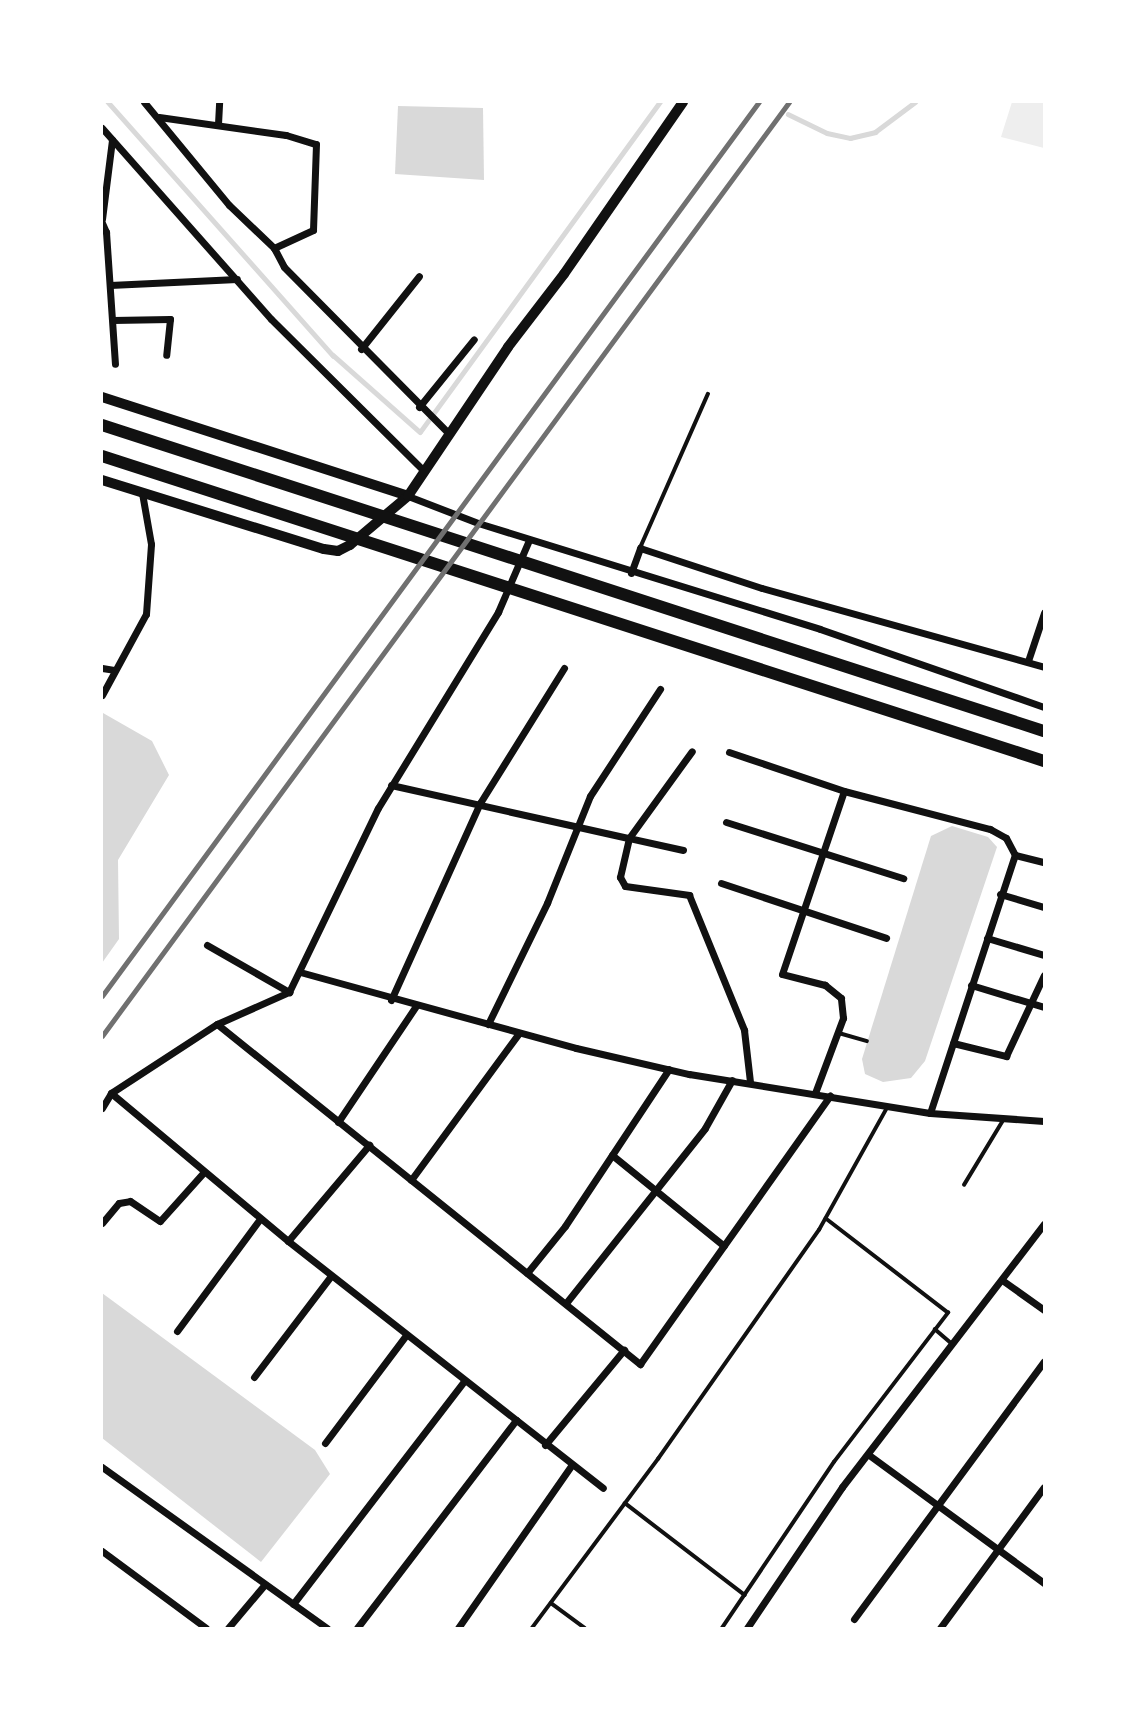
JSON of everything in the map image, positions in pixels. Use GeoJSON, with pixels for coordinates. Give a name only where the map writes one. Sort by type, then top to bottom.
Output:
{"type":"FeatureCollection","features":[{"type":"Feature","properties":{"kind":"main road"},"geometry":{"type":"LineString","coordinates":[[102,425],[1045,731]]}},
{"type":"Feature","properties":{"kind":"main road"},"geometry":{"type":"LineString","coordinates":[[102,456],[1045,761]]}},
{"type":"Feature","properties":{"kind":"street"},"geometry":{"type":"LineString","coordinates":[[144,102],[229,205],[274,248],[284,267],[422,410],[449,434]]}},
{"type":"Feature","properties":{"kind":"street"},"geometry":{"type":"LineString","coordinates":[[218,124],[219,102]]}},
{"type":"Feature","properties":{"kind":"street"},"geometry":{"type":"LineString","coordinates":[[102,480],[338,551],[408,496],[683,102]]}},
{"type":"Feature","properties":{"kind":"street"},"geometry":{"type":"LineString","coordinates":[[159,117],[218,124],[316,144],[313,230],[274,248]]}},
{"type":"Feature","properties":{"kind":"street"},"geometry":{"type":"LineString","coordinates":[[102,128],[306,356],[424,471]]}},
{"type":"Feature","properties":{"kind":"street"},"geometry":{"type":"LineString","coordinates":[[112,139],[102,221],[106,232],[115,364]]}},
{"type":"Feature","properties":{"kind":"street"},"geometry":{"type":"LineString","coordinates":[[362,349],[419,276]]}},
{"type":"Feature","properties":{"kind":"street"},"geometry":{"type":"LineString","coordinates":[[110,285],[237,279]]}},
{"type":"Feature","properties":{"kind":"street"},"geometry":{"type":"LineString","coordinates":[[113,320],[170,319],[166,355]]}},
{"type":"Feature","properties":{"kind":"street"},"geometry":{"type":"LineString","coordinates":[[422,410],[474,340]]}},
{"type":"Feature","properties":{"kind":"street"},"geometry":{"type":"LineString","coordinates":[[102,397],[408,496],[528,540],[820,629],[1045,708]]}},
{"type":"Feature","properties":{"kind":"street"},"geometry":{"type":"LineString","coordinates":[[102,695],[146,614],[151,582],[142,493]]}},
{"type":"Feature","properties":{"kind":"street"},"geometry":{"type":"LineString","coordinates":[[102,1108],[111,1093],[217,1024],[289,992],[342,876],[391,785],[498,612],[528,540]]}},
{"type":"Feature","properties":{"kind":"street"},"geometry":{"type":"LineString","coordinates":[[631,573],[640,548],[762,588],[1045,667]]}},
{"type":"Feature","properties":{"kind":"street"},"geometry":{"type":"LineString","coordinates":[[1028,662],[1045,613]]}},
{"type":"Feature","properties":{"kind":"street"},"geometry":{"type":"LineString","coordinates":[[391,1000],[480,803],[564,667]]}},
{"type":"Feature","properties":{"kind":"street"},"geometry":{"type":"LineString","coordinates":[[102,668],[114,670]]}},
{"type":"Feature","properties":{"kind":"street"},"geometry":{"type":"LineString","coordinates":[[488,1024],[547,903],[590,796],[660,689]]}},
{"type":"Feature","properties":{"kind":"street"},"geometry":{"type":"LineString","coordinates":[[692,751],[629,838],[621,877],[625,886],[689,895],[744,1030],[750,1082]]}},
{"type":"Feature","properties":{"kind":"street"},"geometry":{"type":"LineString","coordinates":[[729,752],[844,791],[1001,833],[1015,855],[1045,862]]}},
{"type":"Feature","properties":{"kind":"street"},"geometry":{"type":"LineString","coordinates":[[391,785],[683,850]]}},
{"type":"Feature","properties":{"kind":"street"},"geometry":{"type":"LineString","coordinates":[[816,1093],[843,1018],[837,991],[782,974],[844,791]]}},
{"type":"Feature","properties":{"kind":"street"},"geometry":{"type":"LineString","coordinates":[[726,822],[903,878]]}},
{"type":"Feature","properties":{"kind":"street"},"geometry":{"type":"LineString","coordinates":[[930,1113],[1015,855]]}},
{"type":"Feature","properties":{"kind":"street"},"geometry":{"type":"LineString","coordinates":[[721,883],[886,939]]}},
{"type":"Feature","properties":{"kind":"street"},"geometry":{"type":"LineString","coordinates":[[1000,894],[1045,907]]}},
{"type":"Feature","properties":{"kind":"street"},"geometry":{"type":"LineString","coordinates":[[987,938],[1045,955]]}},
{"type":"Feature","properties":{"kind":"street"},"geometry":{"type":"LineString","coordinates":[[207,945],[289,992]]}},
{"type":"Feature","properties":{"kind":"street"},"geometry":{"type":"LineString","coordinates":[[300,972],[391,1000],[669,1069],[930,1113],[1045,1121]]}},
{"type":"Feature","properties":{"kind":"street"},"geometry":{"type":"LineString","coordinates":[[953,1043],[1006,1056],[1045,975]]}},
{"type":"Feature","properties":{"kind":"street"},"geometry":{"type":"LineString","coordinates":[[971,985],[1045,1007]]}},
{"type":"Feature","properties":{"kind":"street"},"geometry":{"type":"LineString","coordinates":[[338,1122],[416,1006]]}},
{"type":"Feature","properties":{"kind":"street"},"geometry":{"type":"LineString","coordinates":[[217,1024],[640,1364],[831,1096]]}},
{"type":"Feature","properties":{"kind":"street"},"geometry":{"type":"LineString","coordinates":[[411,1180],[519,1033]]}},
{"type":"Feature","properties":{"kind":"street"},"geometry":{"type":"LineString","coordinates":[[527,1273],[565,1226],[669,1069]]}},
{"type":"Feature","properties":{"kind":"street"},"geometry":{"type":"LineString","coordinates":[[566,1303],[705,1128],[732,1080]]}},
{"type":"Feature","properties":{"kind":"street"},"geometry":{"type":"LineString","coordinates":[[111,1093],[260,1219],[571,1466],[603,1488]]}},
{"type":"Feature","properties":{"kind":"street"},"geometry":{"type":"LineString","coordinates":[[288,1241],[369,1145]]}},
{"type":"Feature","properties":{"kind":"street"},"geometry":{"type":"LineString","coordinates":[[612,1155],[724,1246]]}},
{"type":"Feature","properties":{"kind":"street"},"geometry":{"type":"LineString","coordinates":[[102,1223],[119,1203],[130,1201],[160,1221],[204,1172]]}},
{"type":"Feature","properties":{"kind":"street"},"geometry":{"type":"LineString","coordinates":[[177,1331],[260,1219]]}},
{"type":"Feature","properties":{"kind":"street"},"geometry":{"type":"LineString","coordinates":[[747,1629],[869,1455],[1045,1224]]}},
{"type":"Feature","properties":{"kind":"street"},"geometry":{"type":"LineString","coordinates":[[254,1377],[331,1276]]}},
{"type":"Feature","properties":{"kind":"street"},"geometry":{"type":"LineString","coordinates":[[1002,1280],[1045,1310]]}},
{"type":"Feature","properties":{"kind":"street"},"geometry":{"type":"LineString","coordinates":[[325,1443],[407,1335]]}},
{"type":"Feature","properties":{"kind":"street"},"geometry":{"type":"LineString","coordinates":[[545,1445],[624,1350]]}},
{"type":"Feature","properties":{"kind":"street"},"geometry":{"type":"LineString","coordinates":[[854,1619],[1045,1361]]}},
{"type":"Feature","properties":{"kind":"street"},"geometry":{"type":"LineString","coordinates":[[293,1604],[464,1381]]}},
{"type":"Feature","properties":{"kind":"street"},"geometry":{"type":"LineString","coordinates":[[357,1629],[516,1420]]}},
{"type":"Feature","properties":{"kind":"street"},"geometry":{"type":"LineString","coordinates":[[869,1455],[998,1546],[1045,1583]]}},
{"type":"Feature","properties":{"kind":"street"},"geometry":{"type":"LineString","coordinates":[[458,1629],[571,1466]]}},
{"type":"Feature","properties":{"kind":"street"},"geometry":{"type":"LineString","coordinates":[[102,1467],[327,1629]]}},
{"type":"Feature","properties":{"kind":"street"},"geometry":{"type":"LineString","coordinates":[[944,1627],[998,1546],[1045,1487]]}},
{"type":"Feature","properties":{"kind":"street"},"geometry":{"type":"LineString","coordinates":[[102,1551],[206,1629]]}},
{"type":"Feature","properties":{"kind":"street"},"geometry":{"type":"LineString","coordinates":[[228,1629],[265,1584]]}},
{"type":"Feature","properties":{"kind":"lane"},"geometry":{"type":"LineString","coordinates":[[640,548],[708,394]]}},
{"type":"Feature","properties":{"kind":"lane"},"geometry":{"type":"LineString","coordinates":[[837,1033],[867,1041]]}},
{"type":"Feature","properties":{"kind":"lane"},"geometry":{"type":"LineString","coordinates":[[531,1629],[625,1503],[826,1219],[887,1107]]}},
{"type":"Feature","properties":{"kind":"lane"},"geometry":{"type":"LineString","coordinates":[[964,1185],[1004,1119]]}},
{"type":"Feature","properties":{"kind":"lane"},"geometry":{"type":"LineString","coordinates":[[722,1629],[834,1462],[948,1313],[826,1219]]}},
{"type":"Feature","properties":{"kind":"lane"},"geometry":{"type":"LineString","coordinates":[[935,1329],[952,1344]]}},
{"type":"Feature","properties":{"kind":"lane"},"geometry":{"type":"LineString","coordinates":[[625,1503],[745,1595]]}},
{"type":"Feature","properties":{"kind":"lane"},"geometry":{"type":"LineString","coordinates":[[551,1602],[585,1629]]}},
{"type":"Feature","properties":{"kind":"shaded area"},"geometry":{"type":"Polygon","coordinates":[[[1012,102],[1044,102],[1044,148],[1001,137],[1012,102]]]}},
{"type":"Feature","properties":{"kind":"shaded area"},"geometry":{"type":"Polygon","coordinates":[[[398,106],[483,108],[484,180],[395,174],[398,106]]]}},
{"type":"Feature","properties":{"kind":"shaded area"},"geometry":{"type":"Polygon","coordinates":[[[103,713],[152,741],[169,775],[118,860],[119,939],[102,963],[103,713]]]}},
{"type":"Feature","properties":{"kind":"shaded area"},"geometry":{"type":"Polygon","coordinates":[[[952,826],[988,837],[997,847],[925,1061],[911,1078],[883,1082],[865,1074],[862,1059],[931,836],[952,826]]]}},
{"type":"Feature","properties":{"kind":"shaded area"},"geometry":{"type":"Polygon","coordinates":[[[102,1293],[315,1450],[330,1474],[261,1562],[102,1438],[102,1293]]]}},
{"type":"Feature","properties":{"kind":"waterway"},"geometry":{"type":"LineString","coordinates":[[108,102],[333,355],[420,432],[660,102]]}},
{"type":"Feature","properties":{"kind":"waterway"},"geometry":{"type":"LineString","coordinates":[[788,114],[827,133],[850,138],[875,132],[915,102]]}},
{"type":"Feature","properties":{"kind":"railway"},"geometry":{"type":"LineString","coordinates":[[102,996],[759,102]]}},
{"type":"Feature","properties":{"kind":"railway"},"geometry":{"type":"LineString","coordinates":[[102,1036],[789,102]]}}]}
